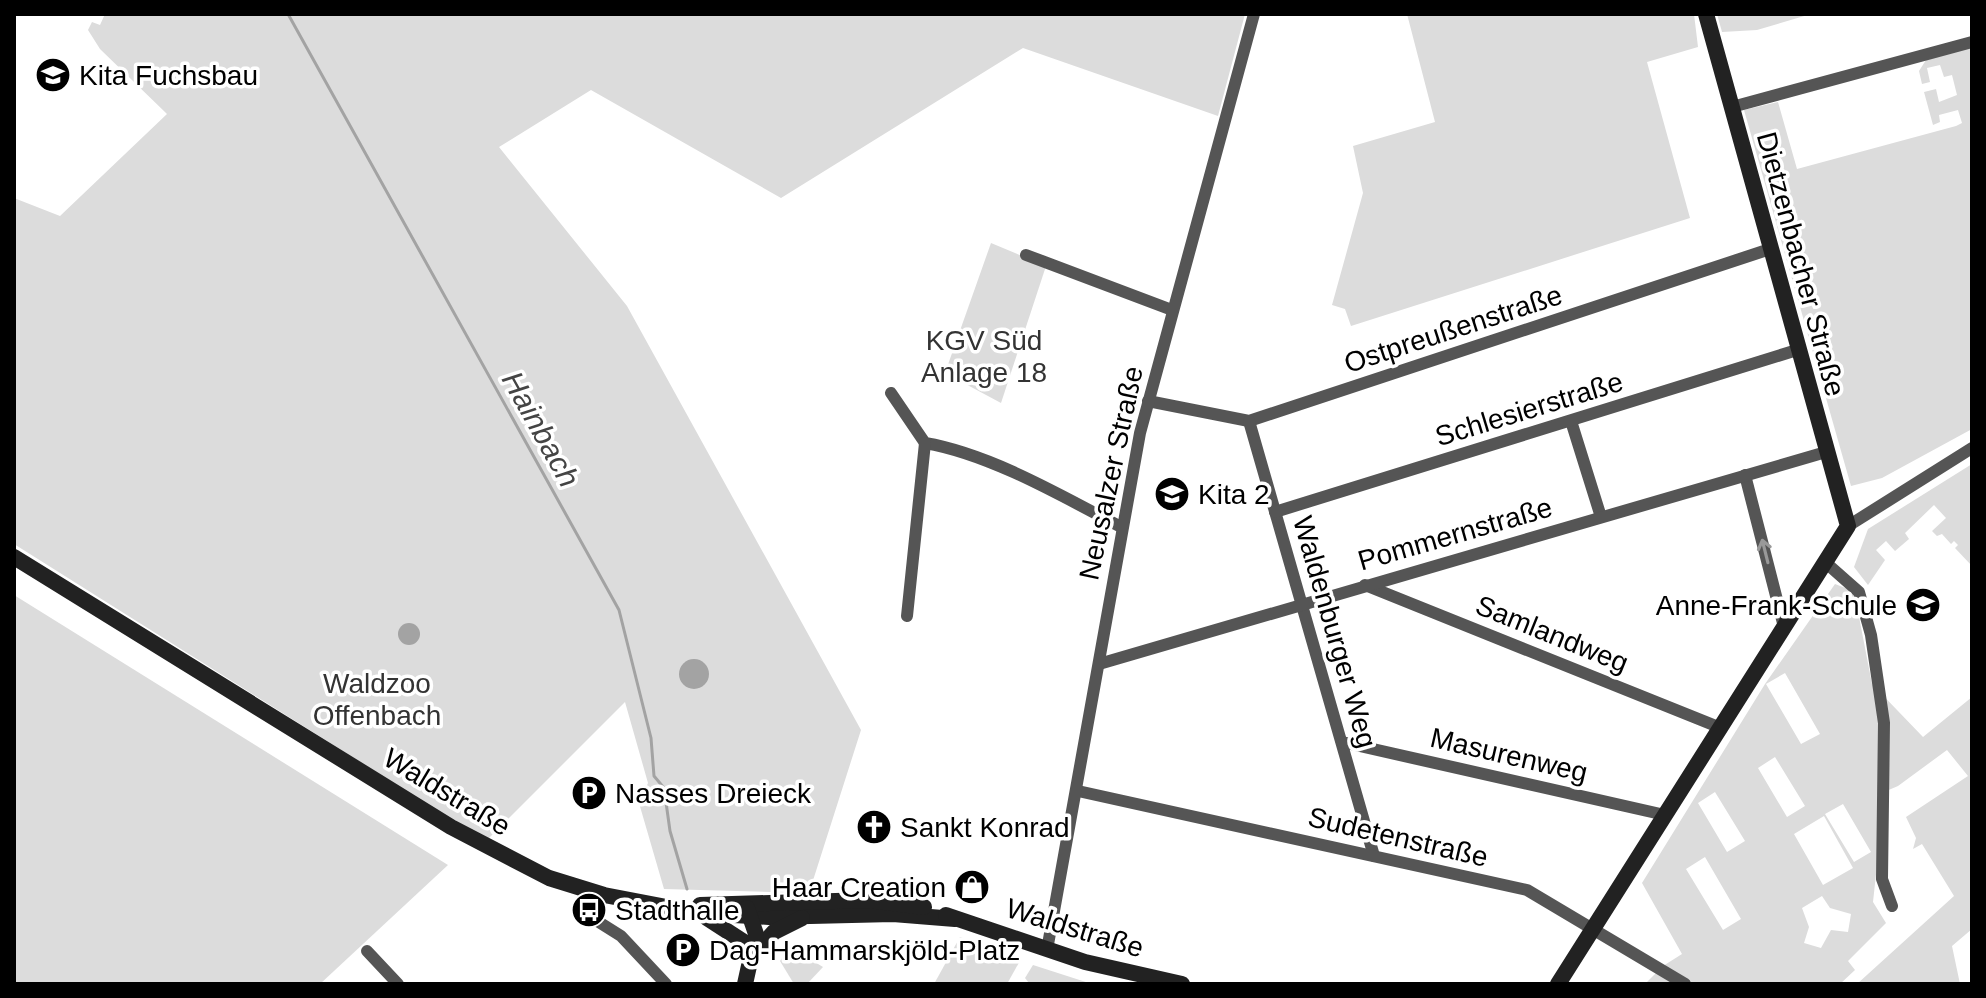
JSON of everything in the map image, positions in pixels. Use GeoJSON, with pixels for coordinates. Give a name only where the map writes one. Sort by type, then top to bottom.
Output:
{"type":"FeatureCollection","features":[{"type":"Feature","properties":{"kind":"main road","name":"Dietzenbacher Straße"},"geometry":{"type":"LineString","coordinates":[[1706,14],[1848,526]]}},
{"type":"Feature","properties":{"kind":"main road"},"geometry":{"type":"LineString","coordinates":[[1558,984],[1848,526]]}},
{"type":"Feature","properties":{"kind":"main road","name":"Waldstraße"},"geometry":{"type":"LineString","coordinates":[[14,557],[495,852],[579,888],[698,913],[748,910],[770,904],[899,902],[1091,964],[1182,984]]}},
{"type":"Feature","properties":{"kind":"main road","name":"Waldstraße"},"geometry":{"type":"LineString","coordinates":[[666,906],[807,916],[893,914],[955,919]]}},
{"type":"Feature","properties":{"kind":"main road"},"geometry":{"type":"LineString","coordinates":[[748,910],[744,942],[749,960]]}},
{"type":"Feature","properties":{"kind":"main road"},"geometry":{"type":"LineString","coordinates":[[745,984],[756,934],[748,910]]}},
{"type":"Feature","properties":{"kind":"main road"},"geometry":{"type":"LineString","coordinates":[[698,913],[727,928],[744,942]]}},
{"type":"Feature","properties":{"kind":"main road"},"geometry":{"type":"LineString","coordinates":[[749,960],[774,932],[807,916]]}},
{"type":"Feature","properties":{"kind":"street","name":"Neusalzer Straße"},"geometry":{"type":"LineString","coordinates":[[1047,950],[1078,791],[1121,527],[1148,401],[1254,14]]}},
{"type":"Feature","properties":{"kind":"street"},"geometry":{"type":"LineString","coordinates":[[1732,107],[1972,42]]}},
{"type":"Feature","properties":{"kind":"street","name":"Ostpreußenstraße"},"geometry":{"type":"LineString","coordinates":[[1148,401],[1249,421],[1770,249]]}},
{"type":"Feature","properties":{"kind":"street"},"geometry":{"type":"LineString","coordinates":[[1026,255],[1172,310]]}},
{"type":"Feature","properties":{"kind":"street","name":"Schlesierstraße"},"geometry":{"type":"LineString","coordinates":[[1275,512],[1797,350]]}},
{"type":"Feature","properties":{"kind":"street"},"geometry":{"type":"LineString","coordinates":[[891,393],[925,443],[907,616]]}},
{"type":"Feature","properties":{"kind":"street","name":"Waldenburger Weg"},"geometry":{"type":"LineString","coordinates":[[1249,421],[1374,856]]}},
{"type":"Feature","properties":{"kind":"street"},"geometry":{"type":"LineString","coordinates":[[1571,421],[1601,517]]}},
{"type":"Feature","properties":{"kind":"street"},"geometry":{"type":"LineString","coordinates":[[925,443],[946,447],[1043,487],[1121,527]]}},
{"type":"Feature","properties":{"kind":"street"},"geometry":{"type":"LineString","coordinates":[[1848,526],[1972,448]]}},
{"type":"Feature","properties":{"kind":"street","name":"Pommernstraße"},"geometry":{"type":"LineString","coordinates":[[1099,664],[1826,452]]}},
{"type":"Feature","properties":{"kind":"street"},"geometry":{"type":"LineString","coordinates":[[1745,475],[1784,627]]}},
{"type":"Feature","properties":{"kind":"street"},"geometry":{"type":"LineString","coordinates":[[1825,562],[1859,592],[1873,649],[1884,735],[1882,879],[1892,906]]}},
{"type":"Feature","properties":{"kind":"street","name":"Samlandweg"},"geometry":{"type":"LineString","coordinates":[[1365,585],[1721,728]]}},
{"type":"Feature","properties":{"kind":"street","name":"Masurenweg"},"geometry":{"type":"LineString","coordinates":[[1342,742],[1665,815]]}},
{"type":"Feature","properties":{"kind":"street","name":"Sudetenstraße"},"geometry":{"type":"LineString","coordinates":[[1078,791],[1527,890],[1593,927],[1655,970],[1685,984]]}},
{"type":"Feature","properties":{"kind":"street"},"geometry":{"type":"LineString","coordinates":[[594,919],[621,936],[666,984]]}},
{"type":"Feature","properties":{"kind":"street"},"geometry":{"type":"LineString","coordinates":[[367,951],[398,984]]}},
{"type":"Feature","properties":{"kind":"green space","name":"Waldzoo Offenbach"},"geometry":{"type":"Polygon","coordinates":[[[105,14],[1245,14],[1218,116],[1023,48],[781,198],[591,90],[499,147],[627,306],[861,730],[809,893],[664,889],[639,803],[648,783],[625,702],[486,841],[14,544],[14,198],[60,216],[167,114],[100,49],[88,30],[92,22],[100,25],[105,14]]]}},
{"type":"Feature","properties":{"kind":"green space"},"geometry":{"type":"Polygon","coordinates":[[[1407,14],[1694,14],[1698,47],[1647,62],[1690,218],[1351,326],[1345,309],[1332,305],[1363,193],[1353,146],[1435,122],[1407,14]]]}},
{"type":"Feature","properties":{"kind":"green space"},"geometry":{"type":"Polygon","coordinates":[[[1717,14],[1811,14],[1757,30],[1722,32],[1717,14]]]}},
{"type":"Feature","properties":{"kind":"green space"},"geometry":{"type":"Polygon","coordinates":[[[1972,47],[1972,429],[1882,478],[1851,486],[1744,110],[1778,102],[1797,169],[1956,126],[1962,123],[1958,110],[1939,115],[1940,122],[1933,125],[1924,92],[1936,89],[1939,102],[1957,95],[1952,75],[1944,77],[1940,65],[1927,68],[1930,82],[1922,84],[1919,71],[1926,60],[1972,47]]]}},
{"type":"Feature","properties":{"kind":"green space","name":"KGV Süd Anlage 18"},"geometry":{"type":"Polygon","coordinates":[[[991,243],[1046,266],[1001,403],[945,373],[991,243]]]}},
{"type":"Feature","properties":{"kind":"green space"},"geometry":{"type":"Polygon","coordinates":[[[1972,464],[1972,566],[1955,548],[1958,545],[1954,541],[1951,544],[1942,534],[1937,536],[1932,531],[1946,518],[1934,505],[1905,533],[1909,539],[1895,551],[1886,541],[1876,550],[1885,560],[1868,585],[1854,567],[1868,529],[1972,464]]]}},
{"type":"Feature","properties":{"kind":"green space"},"geometry":{"type":"Polygon","coordinates":[[[1835,584],[1848,589],[1855,596],[1872,684],[1923,737],[1972,697],[1972,929],[1952,946],[1960,984],[1857,984],[1954,896],[1922,844],[1913,849],[1916,838],[1906,817],[1968,776],[1947,750],[1898,786],[1877,795],[1878,856],[1873,902],[1886,923],[1848,961],[1855,970],[1840,984],[1645,984],[1663,966],[1682,954],[1642,883],[1765,684],[1835,584]],[[1785,673],[1766,684],[1801,744],[1820,734],[1785,673]],[[1775,757],[1758,768],[1787,817],[1805,806],[1775,757]],[[1715,792],[1698,803],[1727,852],[1745,841],[1715,792]],[[1843,804],[1825,814],[1854,862],[1871,852],[1843,804]],[[1824,816],[1794,834],[1823,885],[1853,868],[1824,816]],[[1705,857],[1686,869],[1723,930],[1741,919],[1705,857]],[[1822,896],[1802,908],[1809,927],[1804,943],[1821,948],[1831,930],[1848,932],[1851,914],[1830,908],[1822,896]]]}},
{"type":"Feature","properties":{"kind":"green space"},"geometry":{"type":"Polygon","coordinates":[[[14,595],[448,865],[320,984],[14,984],[14,595]]]}},
{"type":"Feature","properties":{"kind":"green space"},"geometry":{"type":"Polygon","coordinates":[[[960,937],[1021,959],[1007,984],[934,984],[960,937]]]}},
{"type":"Feature","properties":{"kind":"green space"},"geometry":{"type":"Polygon","coordinates":[[[790,947],[823,967],[807,984],[794,984],[780,961],[790,947]]]}},
{"type":"Feature","properties":{"kind":"green space"},"geometry":{"type":"Polygon","coordinates":[[[1033,965],[1092,984],[1029,983],[1025,978],[1033,965]]]}},
{"type":"Feature","properties":{"kind":"shaded area"},"geometry":{"type":"Polygon","coordinates":[[[409,623],[420,634],[409,645],[398,634],[409,623]]]}},
{"type":"Feature","properties":{"kind":"shaded area"},"geometry":{"type":"Polygon","coordinates":[[[694,659],[704,664],[709,674],[704,684],[694,689],[684,684],[679,674],[684,664],[694,659]]]}},
{"type":"Feature","properties":{"kind":"waterway","name":"Hainbach"},"geometry":{"type":"LineString","coordinates":[[288,14],[619,610],[651,738],[654,776],[664,788],[670,831],[687,889]]}},
{"type":"Feature","properties":{"kind":"place","name":"Kita Fuchsbau"},"geometry":{"type":"Point","coordinates":[53,75]}},
{"type":"Feature","properties":{"kind":"place","name":"Kita 2"},"geometry":{"type":"Point","coordinates":[1172,494]}},
{"type":"Feature","properties":{"kind":"place","name":"Anne-Frank-Schule"},"geometry":{"type":"Point","coordinates":[1923,605]}},
{"type":"Feature","properties":{"kind":"place","name":"Nasses Dreieck"},"geometry":{"type":"Point","coordinates":[589,793]}},
{"type":"Feature","properties":{"kind":"place","name":"Sankt Konrad"},"geometry":{"type":"Point","coordinates":[874,827]}},
{"type":"Feature","properties":{"kind":"place","name":"Haar Creation"},"geometry":{"type":"Point","coordinates":[972,887]}},
{"type":"Feature","properties":{"kind":"place","name":"Stadthalle"},"geometry":{"type":"Point","coordinates":[589,910]}},
{"type":"Feature","properties":{"kind":"place","name":"Dag-Hammarskjöld-Platz"},"geometry":{"type":"Point","coordinates":[683,950]}}]}
